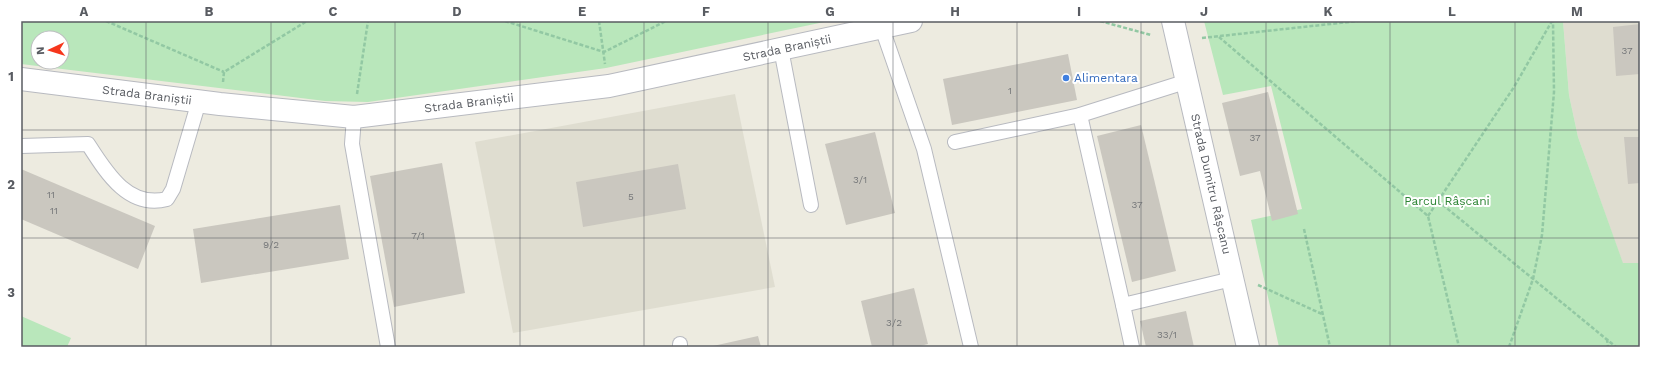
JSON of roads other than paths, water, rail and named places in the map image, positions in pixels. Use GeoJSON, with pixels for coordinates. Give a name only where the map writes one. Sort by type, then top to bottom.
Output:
{"type":"FeatureCollection","features":[{"type":"Feature","properties":{"kind":"street","name":"Strada Braniștii"},"geometry":{"type":"LineString","coordinates":[[21,79],[210,103],[354,117],[609,86],[911,21]]}},
{"type":"Feature","properties":{"kind":"street","name":"Strada Dumitru Râșcanu"},"geometry":{"type":"LineString","coordinates":[[1175,30],[1242,280],[1248,347]]}},
{"type":"Feature","properties":{"kind":"lane"},"geometry":{"type":"LineString","coordinates":[[882,28],[924,149],[971,347]]}},
{"type":"Feature","properties":{"kind":"lane"},"geometry":{"type":"LineString","coordinates":[[781,49],[811,205]]}},
{"type":"Feature","properties":{"kind":"lane"},"geometry":{"type":"LineString","coordinates":[[955,142],[1080,115],[1188,81]]}},
{"type":"Feature","properties":{"kind":"lane"},"geometry":{"type":"LineString","coordinates":[[21,146],[88,144],[106,171],[123,189],[140,199],[156,202],[167,199],[173,189],[210,103]]}},
{"type":"Feature","properties":{"kind":"lane"},"geometry":{"type":"LineString","coordinates":[[1080,115],[1132,347]]}},
{"type":"Feature","properties":{"kind":"lane"},"geometry":{"type":"LineString","coordinates":[[354,117],[352,144],[388,347]]}},
{"type":"Feature","properties":{"kind":"lane"},"geometry":{"type":"LineString","coordinates":[[1123,305],[1242,280]]}},
{"type":"Feature","properties":{"kind":"place","name":"Alimentara"},"geometry":{"type":"Point","coordinates":[1066,78]}},
{"type":"Feature","properties":{"kind":"park label","name":"Parcul Râșcani"},"geometry":{"type":"Point","coordinates":[1447,201]}}]}
